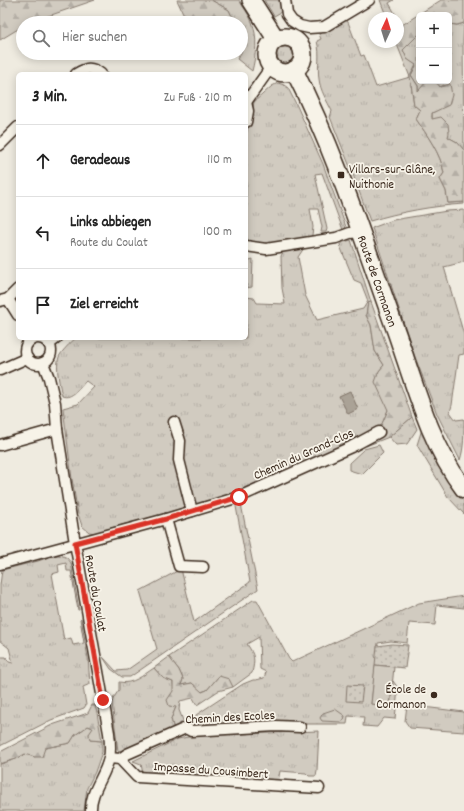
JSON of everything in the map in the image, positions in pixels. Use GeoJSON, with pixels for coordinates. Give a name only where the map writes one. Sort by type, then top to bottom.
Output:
{"type":"FeatureCollection","features":[{"type":"Feature","properties":{"kind":"main road"},"geometry":{"type":"LineString","coordinates":[[252,0],[276,39]]}},
{"type":"Feature","properties":{"kind":"main road"},"geometry":{"type":"LineString","coordinates":[[290,37],[301,46],[303,56],[302,62],[294,70],[281,72],[272,67],[268,61],[266,54],[268,47],[276,39],[290,37]]}},
{"type":"Feature","properties":{"kind":"main road","name":"Route de Cormanon"},"geometry":{"type":"LineString","coordinates":[[294,70],[341,175],[426,419],[448,466],[464,489]]}},
{"type":"Feature","properties":{"kind":"street"},"geometry":{"type":"LineString","coordinates":[[285,0],[287,14],[292,21],[300,26],[309,28],[324,27],[368,0]]}},
{"type":"Feature","properties":{"kind":"street"},"geometry":{"type":"LineString","coordinates":[[248,99],[272,67]]}},
{"type":"Feature","properties":{"kind":"street"},"geometry":{"type":"LineString","coordinates":[[80,72],[86,69],[94,69],[98,72]]}},
{"type":"Feature","properties":{"kind":"street"},"geometry":{"type":"LineString","coordinates":[[0,145],[16,129]]}},
{"type":"Feature","properties":{"kind":"street"},"geometry":{"type":"LineString","coordinates":[[248,246],[266,249],[336,238],[350,233],[361,232]]}},
{"type":"Feature","properties":{"kind":"street"},"geometry":{"type":"LineString","coordinates":[[16,291],[4,300],[16,313]]}},
{"type":"Feature","properties":{"kind":"street"},"geometry":{"type":"LineString","coordinates":[[31,340],[26,346],[25,353],[27,358],[33,363],[43,363],[47,361],[51,354],[53,341]]}},
{"type":"Feature","properties":{"kind":"street"},"geometry":{"type":"LineString","coordinates":[[0,370],[27,358]]}},
{"type":"Feature","properties":{"kind":"street","name":"Route du Coulat"},"geometry":{"type":"LineString","coordinates":[[43,363],[49,378],[55,403],[57,429],[75,543],[109,733],[109,758]]}},
{"type":"Feature","properties":{"kind":"street"},"geometry":{"type":"LineString","coordinates":[[174,422],[180,441],[179,460],[192,511]]}},
{"type":"Feature","properties":{"kind":"street"},"geometry":{"type":"LineString","coordinates":[[0,445],[57,429]]}},
{"type":"Feature","properties":{"kind":"street","name":"Chemin du Grand-Clos"},"geometry":{"type":"LineString","coordinates":[[0,564],[166,519],[239,497],[379,432]]}},
{"type":"Feature","properties":{"kind":"street"},"geometry":{"type":"LineString","coordinates":[[166,519],[179,566],[203,567]]}},
{"type":"Feature","properties":{"kind":"street","name":"Chemin des Ecoles"},"geometry":{"type":"LineString","coordinates":[[120,759],[127,754],[186,728],[191,731],[276,726],[300,727]]}},
{"type":"Feature","properties":{"kind":"street"},"geometry":{"type":"LineString","coordinates":[[91,811],[94,790],[104,772],[109,758],[120,759]]}},
{"type":"Feature","properties":{"kind":"street","name":"Impasse du Cousimbert"},"geometry":{"type":"LineString","coordinates":[[120,759],[137,777],[319,788]]}},
{"type":"Feature","properties":{"kind":"green space"},"geometry":{"type":"Polygon","coordinates":[[[0,0],[95,0],[48,16],[16,16],[16,30],[0,40],[0,0]]]}},
{"type":"Feature","properties":{"kind":"green space"},"geometry":{"type":"Polygon","coordinates":[[[177,0],[211,0],[229,10],[232,16],[188,16],[183,13],[177,0]]]}},
{"type":"Feature","properties":{"kind":"green space"},"geometry":{"type":"Polygon","coordinates":[[[211,0],[239,0],[249,16],[254,28],[256,40],[255,59],[252,71],[238,60],[248,60],[248,16],[232,16],[229,10],[211,0]]]}},
{"type":"Feature","properties":{"kind":"green space"},"geometry":{"type":"Polygon","coordinates":[[[264,0],[280,0],[281,12],[274,16],[264,0]]]}},
{"type":"Feature","properties":{"kind":"green space"},"geometry":{"type":"Polygon","coordinates":[[[380,0],[394,0],[389,3],[394,12],[385,12],[380,0]]]}},
{"type":"Feature","properties":{"kind":"green space"},"geometry":{"type":"Polygon","coordinates":[[[441,0],[464,0],[464,23],[452,24],[452,12],[422,12],[441,0]]]}},
{"type":"Feature","properties":{"kind":"green space"},"geometry":{"type":"Polygon","coordinates":[[[416,16],[416,37],[403,50],[407,59],[416,65],[411,75],[418,86],[418,91],[424,84],[438,84],[440,87],[450,84],[452,95],[449,105],[432,113],[432,119],[441,117],[448,124],[448,137],[457,142],[464,150],[464,202],[448,203],[446,191],[440,179],[444,173],[440,159],[433,145],[416,119],[420,110],[414,105],[410,77],[398,48],[404,48],[404,24],[416,16]]]}},
{"type":"Feature","properties":{"kind":"green space"},"geometry":{"type":"Polygon","coordinates":[[[345,20],[348,22],[361,56],[364,55],[376,87],[410,77],[414,105],[420,110],[416,119],[433,145],[440,159],[444,173],[440,179],[446,191],[448,203],[464,202],[464,204],[416,210],[370,221],[330,117],[332,111],[322,91],[319,79],[319,51],[317,41],[321,39],[319,34],[345,20]]]}},
{"type":"Feature","properties":{"kind":"green space"},"geometry":{"type":"Polygon","coordinates":[[[464,23],[464,150],[457,142],[448,137],[432,119],[432,113],[447,105],[444,85],[440,87],[430,84],[452,84],[452,24],[464,23]]]}},
{"type":"Feature","properties":{"kind":"green space"},"geometry":{"type":"Polygon","coordinates":[[[416,37],[416,66],[407,59],[403,50],[416,37]]]}},
{"type":"Feature","properties":{"kind":"green space"},"geometry":{"type":"Polygon","coordinates":[[[285,47],[292,52],[293,55],[288,62],[285,63],[278,58],[277,55],[282,48],[285,47]]]}},
{"type":"Feature","properties":{"kind":"green space"},"geometry":{"type":"Polygon","coordinates":[[[416,66],[416,83],[411,75],[416,66]]]}},
{"type":"Feature","properties":{"kind":"green space"},"geometry":{"type":"Polygon","coordinates":[[[278,83],[288,88],[297,106],[323,164],[346,227],[343,230],[322,173],[315,174],[327,229],[326,232],[321,232],[322,227],[318,209],[310,209],[313,227],[312,235],[308,239],[272,245],[248,241],[248,127],[254,102],[272,86],[278,83]]]}},
{"type":"Feature","properties":{"kind":"green space"},"geometry":{"type":"Polygon","coordinates":[[[417,84],[425,84],[418,91],[417,84]]]}},
{"type":"Feature","properties":{"kind":"green space"},"geometry":{"type":"Polygon","coordinates":[[[464,210],[464,262],[444,267],[464,335],[464,354],[459,355],[450,412],[456,420],[464,419],[463,446],[460,460],[437,414],[415,357],[372,228],[393,220],[447,211],[464,210]]]}},
{"type":"Feature","properties":{"kind":"green space"},"geometry":{"type":"Polygon","coordinates":[[[351,240],[371,302],[368,303],[366,315],[371,325],[375,351],[384,365],[379,371],[388,410],[381,426],[304,466],[235,495],[95,533],[89,532],[82,526],[78,514],[72,479],[63,408],[78,404],[94,387],[86,381],[72,395],[66,397],[62,396],[58,376],[58,361],[60,355],[66,347],[74,340],[248,340],[248,297],[254,298],[257,303],[285,304],[282,288],[281,256],[283,252],[304,248],[298,257],[305,295],[317,320],[363,309],[368,301],[361,283],[354,280],[340,246],[343,242],[351,240]]]}},
{"type":"Feature","properties":{"kind":"green space"},"geometry":{"type":"Polygon","coordinates":[[[253,259],[252,287],[248,288],[248,260],[253,259]]]}},
{"type":"Feature","properties":{"kind":"green space"},"geometry":{"type":"Polygon","coordinates":[[[371,302],[412,417],[389,437],[366,446],[359,437],[381,426],[388,410],[375,382],[379,371],[384,365],[375,351],[371,325],[366,315],[368,303],[371,302]]]}},
{"type":"Feature","properties":{"kind":"green space"},"geometry":{"type":"Polygon","coordinates":[[[412,417],[417,429],[407,444],[396,445],[389,437],[412,417]]]}},
{"type":"Feature","properties":{"kind":"green space"},"geometry":{"type":"Polygon","coordinates":[[[422,429],[464,501],[464,514],[448,497],[417,445],[422,429]]]}},
{"type":"Feature","properties":{"kind":"green space"},"geometry":{"type":"Polygon","coordinates":[[[379,445],[383,453],[362,474],[349,470],[349,463],[364,449],[379,445]]]}},
{"type":"Feature","properties":{"kind":"green space"},"geometry":{"type":"Polygon","coordinates":[[[240,499],[258,589],[130,677],[122,677],[111,669],[103,657],[116,671],[127,670],[157,649],[140,591],[181,569],[194,622],[250,582],[235,501],[240,499]]]}},
{"type":"Feature","properties":{"kind":"green space"},"geometry":{"type":"Polygon","coordinates":[[[58,555],[66,557],[71,563],[79,610],[71,571],[67,571],[66,563],[58,565],[59,572],[52,574],[64,640],[71,638],[73,645],[84,643],[81,618],[88,658],[90,684],[83,687],[86,705],[84,708],[51,720],[0,746],[0,657],[6,657],[9,662],[13,663],[9,648],[0,641],[0,585],[2,570],[58,555]]]}},
{"type":"Feature","properties":{"kind":"green space"},"geometry":{"type":"Polygon","coordinates":[[[464,596],[464,608],[437,605],[435,625],[409,623],[407,643],[391,641],[378,643],[371,704],[390,706],[393,681],[398,688],[395,719],[384,718],[377,727],[363,726],[364,717],[348,716],[347,724],[302,724],[193,729],[196,715],[243,684],[264,678],[266,672],[260,669],[259,637],[247,644],[254,658],[252,673],[233,687],[219,676],[207,690],[201,692],[192,683],[181,685],[183,679],[179,670],[169,657],[253,600],[257,600],[292,662],[419,603],[464,596]]]}},
{"type":"Feature","properties":{"kind":"green space"},"geometry":{"type":"Polygon","coordinates":[[[392,644],[408,645],[405,668],[375,665],[377,646],[392,644]]]}},
{"type":"Feature","properties":{"kind":"green space"},"geometry":{"type":"Polygon","coordinates":[[[169,657],[179,670],[183,679],[181,685],[192,683],[202,692],[207,690],[219,676],[229,679],[233,687],[218,691],[197,705],[193,698],[180,701],[179,710],[184,723],[183,725],[174,729],[171,719],[176,707],[169,706],[167,700],[173,691],[173,682],[163,678],[154,668],[169,657]]]}},
{"type":"Feature","properties":{"kind":"green space"},"geometry":{"type":"Polygon","coordinates":[[[375,665],[394,667],[390,706],[371,704],[375,665]]]}},
{"type":"Feature","properties":{"kind":"green space"},"geometry":{"type":"Polygon","coordinates":[[[154,668],[163,678],[173,682],[176,707],[171,719],[174,729],[132,748],[118,751],[112,703],[119,690],[119,682],[124,683],[133,681],[154,668]]]}},
{"type":"Feature","properties":{"kind":"green space"},"geometry":{"type":"Polygon","coordinates":[[[347,685],[363,686],[361,702],[346,701],[347,685]]]}},
{"type":"Feature","properties":{"kind":"green space"},"geometry":{"type":"Polygon","coordinates":[[[92,705],[95,705],[102,741],[90,740],[89,734],[93,728],[88,726],[75,735],[70,743],[45,748],[42,757],[35,757],[25,754],[16,759],[0,764],[0,752],[52,725],[88,713],[92,705]]]}},
{"type":"Feature","properties":{"kind":"green space"},"geometry":{"type":"Polygon","coordinates":[[[407,705],[464,712],[464,732],[410,728],[405,721],[407,705]]]}},
{"type":"Feature","properties":{"kind":"green space"},"geometry":{"type":"Polygon","coordinates":[[[335,709],[345,716],[344,720],[341,722],[322,721],[320,718],[323,713],[335,709]]]}},
{"type":"Feature","properties":{"kind":"green space"},"geometry":{"type":"Polygon","coordinates":[[[88,726],[93,728],[90,740],[102,741],[102,752],[95,772],[87,788],[84,811],[0,811],[0,764],[16,759],[25,754],[35,757],[45,748],[70,743],[75,735],[88,726]]]}},
{"type":"Feature","properties":{"kind":"green space"},"geometry":{"type":"Polygon","coordinates":[[[319,731],[316,776],[309,776],[306,773],[280,771],[278,782],[143,774],[141,764],[133,761],[178,739],[193,736],[319,731]]]}},
{"type":"Feature","properties":{"kind":"shaded area"},"geometry":{"type":"Polygon","coordinates":[[[350,391],[358,409],[348,414],[339,396],[350,391]]]}},
{"type":"Feature","properties":{"kind":"place","name":"Villars-sur-Glâne, Nuithonie"},"geometry":{"type":"Point","coordinates":[341,175]}},
{"type":"Feature","properties":{"kind":"place","name":"École de Cormanon"},"geometry":{"type":"Point","coordinates":[434,695]}},
{"type":"Feature","properties":{"kind":"route"},"geometry":{"type":"LineString","coordinates":[[103,700],[75,543],[166,519],[239,497]]}}]}
